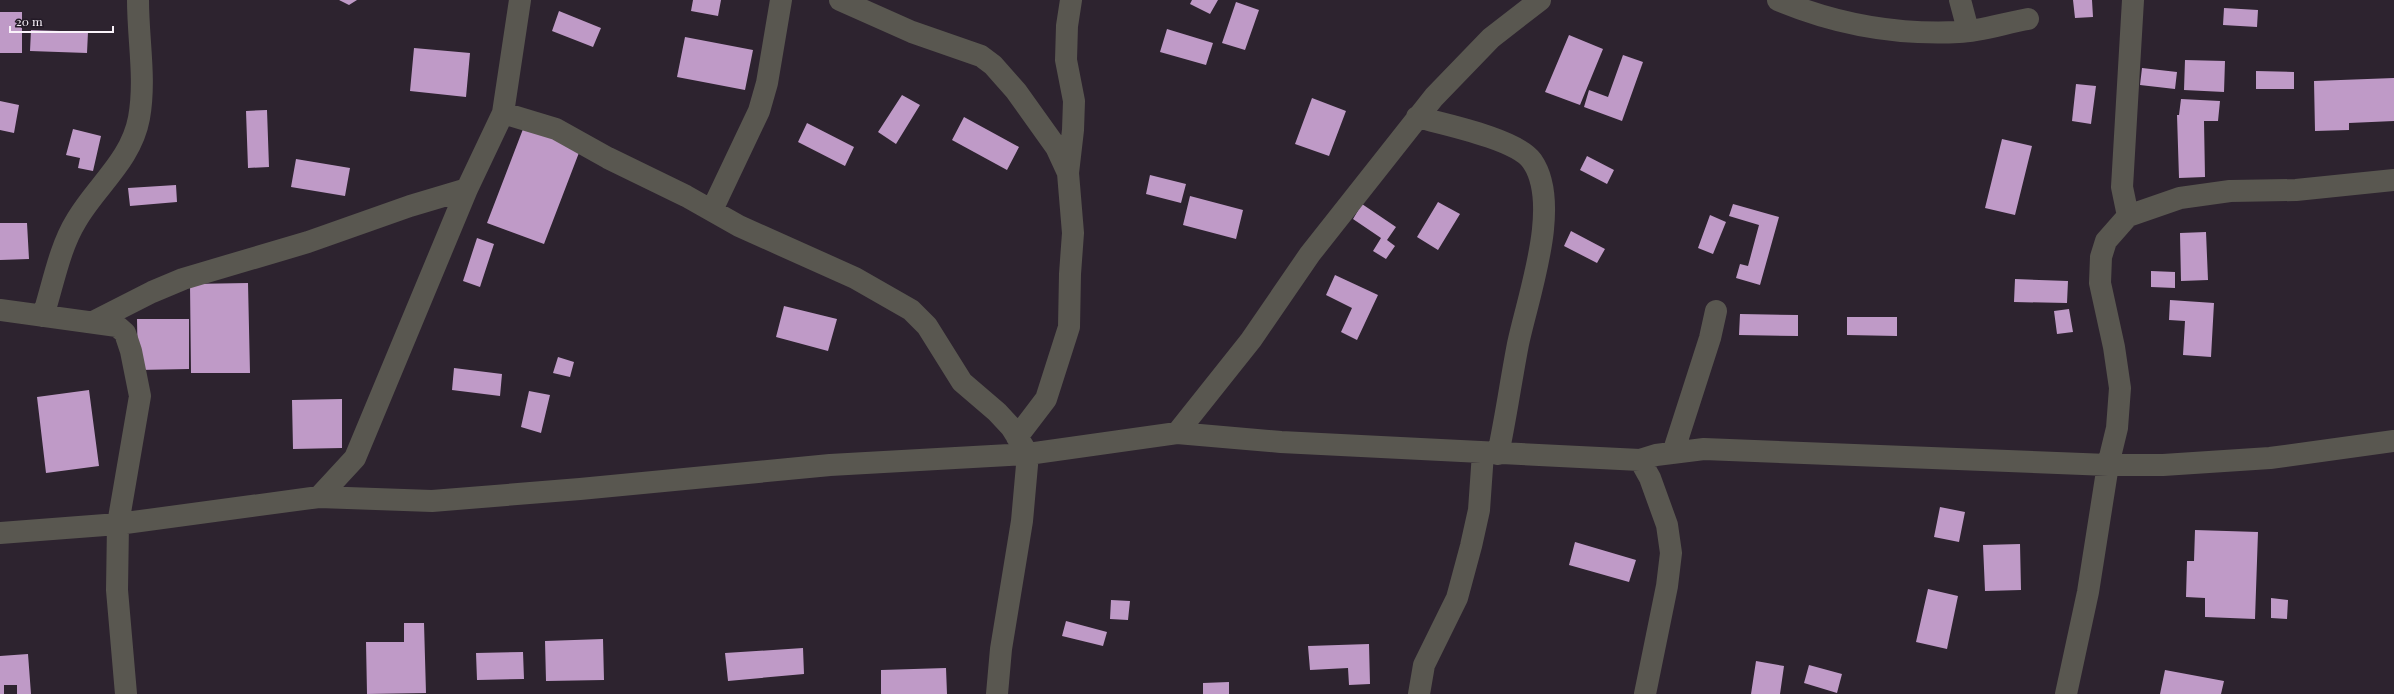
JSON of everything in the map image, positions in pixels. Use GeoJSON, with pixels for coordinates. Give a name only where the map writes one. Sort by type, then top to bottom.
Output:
{"type":"FeatureCollection","features":[{"type":"Feature","properties":{"kind":"street"},"geometry":{"type":"LineString","coordinates":[[44,316],[65,246],[76,221],[115,171],[130,146],[139,119],[142,79],[138,0]]}},
{"type":"Feature","properties":{"kind":"street"},"geometry":{"type":"LineString","coordinates":[[319,497],[355,458],[467,189],[503,113],[520,0]]}},
{"type":"Feature","properties":{"kind":"street"},"geometry":{"type":"LineString","coordinates":[[712,210],[759,111],[767,83],[781,0]]}},
{"type":"Feature","properties":{"kind":"street"},"geometry":{"type":"LineString","coordinates":[[840,0],[912,32],[981,56],[993,65],[1016,91],[1056,147],[1068,173]]}},
{"type":"Feature","properties":{"kind":"street"},"geometry":{"type":"LineString","coordinates":[[997,694],[1001,649],[1022,521],[1022,445],[1046,399],[1069,327],[1073,233],[1068,173],[1074,122],[1074,101],[1066,60],[1067,26],[1072,0]]}},
{"type":"Feature","properties":{"kind":"street"},"geometry":{"type":"LineString","coordinates":[[1177,433],[1250,340],[1310,254],[1434,97],[1491,38],[1540,0]]}},
{"type":"Feature","properties":{"kind":"street"},"geometry":{"type":"LineString","coordinates":[[1778,0],[1831,19],[1875,28],[1914,32],[1968,30],[2028,19]]}},
{"type":"Feature","properties":{"kind":"street"},"geometry":{"type":"LineString","coordinates":[[1960,0],[1968,30]]}},
{"type":"Feature","properties":{"kind":"street"},"geometry":{"type":"LineString","coordinates":[[2128,216],[2122,187],[2132,0]]}},
{"type":"Feature","properties":{"kind":"street"},"geometry":{"type":"LineString","coordinates":[[503,113],[556,129],[608,158],[712,210],[739,226],[855,278],[911,310],[927,326],[962,382],[997,412],[1022,445]]}},
{"type":"Feature","properties":{"kind":"street"},"geometry":{"type":"LineString","coordinates":[[1417,118],[1472,131],[1516,148],[1532,160],[1543,188],[1541,248],[1490,453],[1471,546],[1457,598],[1424,665],[1419,694]]}},
{"type":"Feature","properties":{"kind":"street"},"geometry":{"type":"LineString","coordinates":[[2066,694],[2088,592],[2108,465],[2117,428],[2120,388],[2114,347],[2100,283],[2101,257],[2106,241],[2128,216],[2180,198],[2223,192],[2296,190],[2394,180]]}},
{"type":"Feature","properties":{"kind":"street"},"geometry":{"type":"LineString","coordinates":[[93,322],[152,292],[183,279],[308,242],[410,206],[467,189]]}},
{"type":"Feature","properties":{"kind":"street"},"geometry":{"type":"LineString","coordinates":[[0,310],[117,326],[122,328],[131,351],[140,396],[118,524],[117,590],[126,694]]}},
{"type":"Feature","properties":{"kind":"street"},"geometry":{"type":"LineString","coordinates":[[1673,453],[1710,338],[1716,311]]}},
{"type":"Feature","properties":{"kind":"street"},"geometry":{"type":"LineString","coordinates":[[0,533],[118,524],[319,497],[432,501],[580,489],[1022,445],[1177,433],[1281,442],[1640,460],[1656,455],[1704,449],[2108,465],[2163,465],[2270,458],[2394,441]]}},
{"type":"Feature","properties":{"kind":"street"},"geometry":{"type":"LineString","coordinates":[[1640,460],[1650,478],[1667,525],[1671,553],[1667,586],[1645,694]]}},
{"type":"Feature","properties":{"kind":"building"},"geometry":{"type":"Polygon","coordinates":[[[339,0],[357,0],[349,5],[339,0]]]}},
{"type":"Feature","properties":{"kind":"building"},"geometry":{"type":"Polygon","coordinates":[[[693,0],[721,0],[718,16],[691,11],[693,0]]]}},
{"type":"Feature","properties":{"kind":"building"},"geometry":{"type":"Polygon","coordinates":[[[1192,0],[1218,0],[1210,14],[1190,4],[1192,0]]]}},
{"type":"Feature","properties":{"kind":"building"},"geometry":{"type":"Polygon","coordinates":[[[2073,0],[2092,0],[2093,17],[2075,18],[2073,0]]]}},
{"type":"Feature","properties":{"kind":"building"},"geometry":{"type":"Polygon","coordinates":[[[1236,2],[1259,10],[1245,50],[1222,43],[1236,2]]]}},
{"type":"Feature","properties":{"kind":"building"},"geometry":{"type":"Polygon","coordinates":[[[2224,8],[2258,10],[2257,27],[2223,25],[2224,8]]]}},
{"type":"Feature","properties":{"kind":"building"},"geometry":{"type":"Polygon","coordinates":[[[559,11],[601,28],[593,47],[552,31],[559,11]]]}},
{"type":"Feature","properties":{"kind":"building"},"geometry":{"type":"Polygon","coordinates":[[[0,12],[22,12],[22,53],[0,53],[0,12]]]}},
{"type":"Feature","properties":{"kind":"building"},"geometry":{"type":"Polygon","coordinates":[[[1167,29],[1213,43],[1206,65],[1160,52],[1167,29]]]}},
{"type":"Feature","properties":{"kind":"building"},"geometry":{"type":"Polygon","coordinates":[[[31,30],[88,32],[87,53],[30,51],[31,30]]]}},
{"type":"Feature","properties":{"kind":"building"},"geometry":{"type":"Polygon","coordinates":[[[1569,35],[1603,49],[1580,105],[1545,92],[1569,35]]]}},
{"type":"Feature","properties":{"kind":"building"},"geometry":{"type":"Polygon","coordinates":[[[685,37],[753,50],[745,90],[677,77],[685,37]]]}},
{"type":"Feature","properties":{"kind":"building"},"geometry":{"type":"Polygon","coordinates":[[[414,48],[470,53],[466,97],[410,91],[414,48]]]}},
{"type":"Feature","properties":{"kind":"building"},"geometry":{"type":"Polygon","coordinates":[[[1623,55],[1643,62],[1622,121],[1584,107],[1589,90],[1608,97],[1623,55]]]}},
{"type":"Feature","properties":{"kind":"building"},"geometry":{"type":"Polygon","coordinates":[[[2185,60],[2225,61],[2224,92],[2184,90],[2185,60]]]}},
{"type":"Feature","properties":{"kind":"building"},"geometry":{"type":"Polygon","coordinates":[[[2142,68],[2177,72],[2175,89],[2140,85],[2142,68]]]}},
{"type":"Feature","properties":{"kind":"building"},"geometry":{"type":"Polygon","coordinates":[[[2256,71],[2294,72],[2294,89],[2256,89],[2256,71]]]}},
{"type":"Feature","properties":{"kind":"building"},"geometry":{"type":"Polygon","coordinates":[[[2394,78],[2394,121],[2349,123],[2349,130],[2315,131],[2314,81],[2394,78]]]}},
{"type":"Feature","properties":{"kind":"building"},"geometry":{"type":"Polygon","coordinates":[[[2076,84],[2096,86],[2091,124],[2072,121],[2076,84]]]}},
{"type":"Feature","properties":{"kind":"building"},"geometry":{"type":"Polygon","coordinates":[[[902,95],[920,105],[896,144],[878,132],[902,95]]]}},
{"type":"Feature","properties":{"kind":"building"},"geometry":{"type":"Polygon","coordinates":[[[1312,98],[1346,111],[1329,156],[1295,144],[1312,98]]]}},
{"type":"Feature","properties":{"kind":"building"},"geometry":{"type":"Polygon","coordinates":[[[2181,99],[2220,101],[2218,121],[2204,121],[2205,177],[2179,178],[2177,115],[2179,115],[2181,99]]]}},
{"type":"Feature","properties":{"kind":"building"},"geometry":{"type":"Polygon","coordinates":[[[0,101],[19,105],[14,133],[0,130],[0,101]]]}},
{"type":"Feature","properties":{"kind":"building"},"geometry":{"type":"Polygon","coordinates":[[[267,110],[269,167],[248,168],[246,111],[267,110]]]}},
{"type":"Feature","properties":{"kind":"building"},"geometry":{"type":"Polygon","coordinates":[[[528,116],[585,137],[544,244],[487,223],[528,116]]]}},
{"type":"Feature","properties":{"kind":"building"},"geometry":{"type":"Polygon","coordinates":[[[964,117],[1019,147],[1007,170],[952,140],[964,117]]]}},
{"type":"Feature","properties":{"kind":"building"},"geometry":{"type":"Polygon","coordinates":[[[807,123],[854,147],[845,166],[798,142],[807,123]]]}},
{"type":"Feature","properties":{"kind":"building"},"geometry":{"type":"Polygon","coordinates":[[[73,129],[101,136],[93,171],[78,168],[80,158],[66,155],[73,129]]]}},
{"type":"Feature","properties":{"kind":"building"},"geometry":{"type":"Polygon","coordinates":[[[2002,139],[2032,146],[2015,215],[1985,208],[2002,139]]]}},
{"type":"Feature","properties":{"kind":"building"},"geometry":{"type":"Polygon","coordinates":[[[1587,156],[1614,170],[1607,184],[1580,170],[1587,156]]]}},
{"type":"Feature","properties":{"kind":"building"},"geometry":{"type":"Polygon","coordinates":[[[296,159],[350,168],[345,196],[291,187],[296,159]]]}},
{"type":"Feature","properties":{"kind":"building"},"geometry":{"type":"Polygon","coordinates":[[[1150,175],[1186,184],[1181,203],[1146,194],[1150,175]]]}},
{"type":"Feature","properties":{"kind":"building"},"geometry":{"type":"Polygon","coordinates":[[[176,185],[177,202],[130,206],[128,188],[176,185]]]}},
{"type":"Feature","properties":{"kind":"building"},"geometry":{"type":"Polygon","coordinates":[[[1190,196],[1243,210],[1236,239],[1183,225],[1190,196]]]}},
{"type":"Feature","properties":{"kind":"building"},"geometry":{"type":"Polygon","coordinates":[[[1438,202],[1460,214],[1438,250],[1417,237],[1438,202]]]}},
{"type":"Feature","properties":{"kind":"building"},"geometry":{"type":"Polygon","coordinates":[[[1362,204],[1396,227],[1387,240],[1395,246],[1386,259],[1373,251],[1381,238],[1353,219],[1362,204]]]}},
{"type":"Feature","properties":{"kind":"building"},"geometry":{"type":"Polygon","coordinates":[[[1733,204],[1779,217],[1760,285],[1736,278],[1740,264],[1748,266],[1759,225],[1729,216],[1733,204]]]}},
{"type":"Feature","properties":{"kind":"building"},"geometry":{"type":"Polygon","coordinates":[[[1710,215],[1726,222],[1713,254],[1698,248],[1710,215]]]}},
{"type":"Feature","properties":{"kind":"building"},"geometry":{"type":"Polygon","coordinates":[[[0,223],[27,223],[29,259],[0,260],[0,223]]]}},
{"type":"Feature","properties":{"kind":"building"},"geometry":{"type":"Polygon","coordinates":[[[1571,231],[1605,249],[1597,263],[1564,246],[1571,231]]]}},
{"type":"Feature","properties":{"kind":"building"},"geometry":{"type":"Polygon","coordinates":[[[2206,232],[2208,280],[2181,281],[2180,233],[2206,232]]]}},
{"type":"Feature","properties":{"kind":"building"},"geometry":{"type":"Polygon","coordinates":[[[477,238],[494,244],[480,287],[463,281],[477,238]]]}},
{"type":"Feature","properties":{"kind":"building"},"geometry":{"type":"Polygon","coordinates":[[[2151,271],[2175,272],[2175,288],[2151,287],[2151,271]]]}},
{"type":"Feature","properties":{"kind":"building"},"geometry":{"type":"Polygon","coordinates":[[[1335,275],[1378,295],[1357,340],[1341,332],[1352,308],[1326,295],[1335,275]]]}},
{"type":"Feature","properties":{"kind":"building"},"geometry":{"type":"Polygon","coordinates":[[[2015,279],[2068,281],[2067,303],[2014,302],[2015,279]]]}},
{"type":"Feature","properties":{"kind":"building"},"geometry":{"type":"Polygon","coordinates":[[[248,283],[250,373],[191,373],[190,284],[248,283]]]}},
{"type":"Feature","properties":{"kind":"building"},"geometry":{"type":"Polygon","coordinates":[[[2170,300],[2214,303],[2211,357],[2183,355],[2185,321],[2169,320],[2170,300]]]}},
{"type":"Feature","properties":{"kind":"building"},"geometry":{"type":"Polygon","coordinates":[[[784,306],[837,319],[828,351],[776,337],[784,306]]]}},
{"type":"Feature","properties":{"kind":"building"},"geometry":{"type":"Polygon","coordinates":[[[2069,309],[2073,332],[2057,334],[2054,311],[2069,309]]]}},
{"type":"Feature","properties":{"kind":"building"},"geometry":{"type":"Polygon","coordinates":[[[1740,314],[1798,315],[1798,336],[1739,335],[1740,314]]]}},
{"type":"Feature","properties":{"kind":"building"},"geometry":{"type":"Polygon","coordinates":[[[1847,317],[1897,317],[1897,336],[1847,335],[1847,317]]]}},
{"type":"Feature","properties":{"kind":"building"},"geometry":{"type":"Polygon","coordinates":[[[137,319],[189,319],[189,369],[138,370],[137,319]]]}},
{"type":"Feature","properties":{"kind":"building"},"geometry":{"type":"Polygon","coordinates":[[[558,357],[574,362],[570,377],[553,373],[558,357]]]}},
{"type":"Feature","properties":{"kind":"building"},"geometry":{"type":"Polygon","coordinates":[[[454,368],[502,374],[500,396],[452,390],[454,368]]]}},
{"type":"Feature","properties":{"kind":"building"},"geometry":{"type":"Polygon","coordinates":[[[89,390],[99,466],[46,473],[37,397],[89,390]]]}},
{"type":"Feature","properties":{"kind":"building"},"geometry":{"type":"Polygon","coordinates":[[[529,391],[550,395],[541,433],[521,427],[529,391]]]}},
{"type":"Feature","properties":{"kind":"building"},"geometry":{"type":"Polygon","coordinates":[[[342,399],[342,448],[293,449],[292,400],[342,399]]]}},
{"type":"Feature","properties":{"kind":"building"},"geometry":{"type":"Polygon","coordinates":[[[1940,507],[1965,512],[1959,542],[1934,537],[1940,507]]]}},
{"type":"Feature","properties":{"kind":"building"},"geometry":{"type":"Polygon","coordinates":[[[2195,530],[2258,532],[2255,619],[2205,617],[2205,598],[2186,597],[2187,561],[2194,561],[2195,530]]]}},
{"type":"Feature","properties":{"kind":"building"},"geometry":{"type":"Polygon","coordinates":[[[1575,542],[1636,560],[1629,582],[1569,565],[1575,542]]]}},
{"type":"Feature","properties":{"kind":"building"},"geometry":{"type":"Polygon","coordinates":[[[2020,544],[2021,590],[1985,591],[1983,545],[2020,544]]]}},
{"type":"Feature","properties":{"kind":"building"},"geometry":{"type":"Polygon","coordinates":[[[1928,589],[1958,596],[1947,649],[1916,642],[1928,589]]]}},
{"type":"Feature","properties":{"kind":"building"},"geometry":{"type":"Polygon","coordinates":[[[2271,598],[2288,600],[2287,619],[2271,618],[2271,598]]]}},
{"type":"Feature","properties":{"kind":"building"},"geometry":{"type":"Polygon","coordinates":[[[1111,600],[1130,601],[1128,620],[1110,619],[1111,600]]]}},
{"type":"Feature","properties":{"kind":"building"},"geometry":{"type":"Polygon","coordinates":[[[1066,621],[1107,632],[1103,646],[1062,636],[1066,621]]]}},
{"type":"Feature","properties":{"kind":"building"},"geometry":{"type":"Polygon","coordinates":[[[404,623],[424,623],[426,693],[367,694],[366,642],[404,642],[404,623]]]}},
{"type":"Feature","properties":{"kind":"building"},"geometry":{"type":"Polygon","coordinates":[[[603,639],[604,680],[546,681],[545,641],[603,639]]]}},
{"type":"Feature","properties":{"kind":"building"},"geometry":{"type":"Polygon","coordinates":[[[1369,644],[1370,684],[1349,685],[1348,668],[1310,670],[1308,646],[1369,644]]]}},
{"type":"Feature","properties":{"kind":"building"},"geometry":{"type":"Polygon","coordinates":[[[803,648],[804,674],[728,681],[725,653],[803,648]]]}},
{"type":"Feature","properties":{"kind":"building"},"geometry":{"type":"Polygon","coordinates":[[[523,652],[524,679],[477,680],[476,653],[523,652]]]}},
{"type":"Feature","properties":{"kind":"building"},"geometry":{"type":"Polygon","coordinates":[[[28,654],[31,694],[17,694],[17,685],[4,685],[4,694],[0,694],[0,656],[28,654]]]}},
{"type":"Feature","properties":{"kind":"building"},"geometry":{"type":"Polygon","coordinates":[[[1756,661],[1784,666],[1780,694],[1751,694],[1756,661]]]}},
{"type":"Feature","properties":{"kind":"building"},"geometry":{"type":"Polygon","coordinates":[[[1809,665],[1842,674],[1837,693],[1804,683],[1809,665]]]}},
{"type":"Feature","properties":{"kind":"building"},"geometry":{"type":"Polygon","coordinates":[[[946,668],[947,694],[881,694],[881,670],[946,668]]]}},
{"type":"Feature","properties":{"kind":"building"},"geometry":{"type":"Polygon","coordinates":[[[2165,670],[2224,681],[2221,694],[2160,694],[2165,670]]]}},
{"type":"Feature","properties":{"kind":"building"},"geometry":{"type":"Polygon","coordinates":[[[1229,682],[1229,694],[1203,694],[1203,683],[1229,682]]]}}]}
